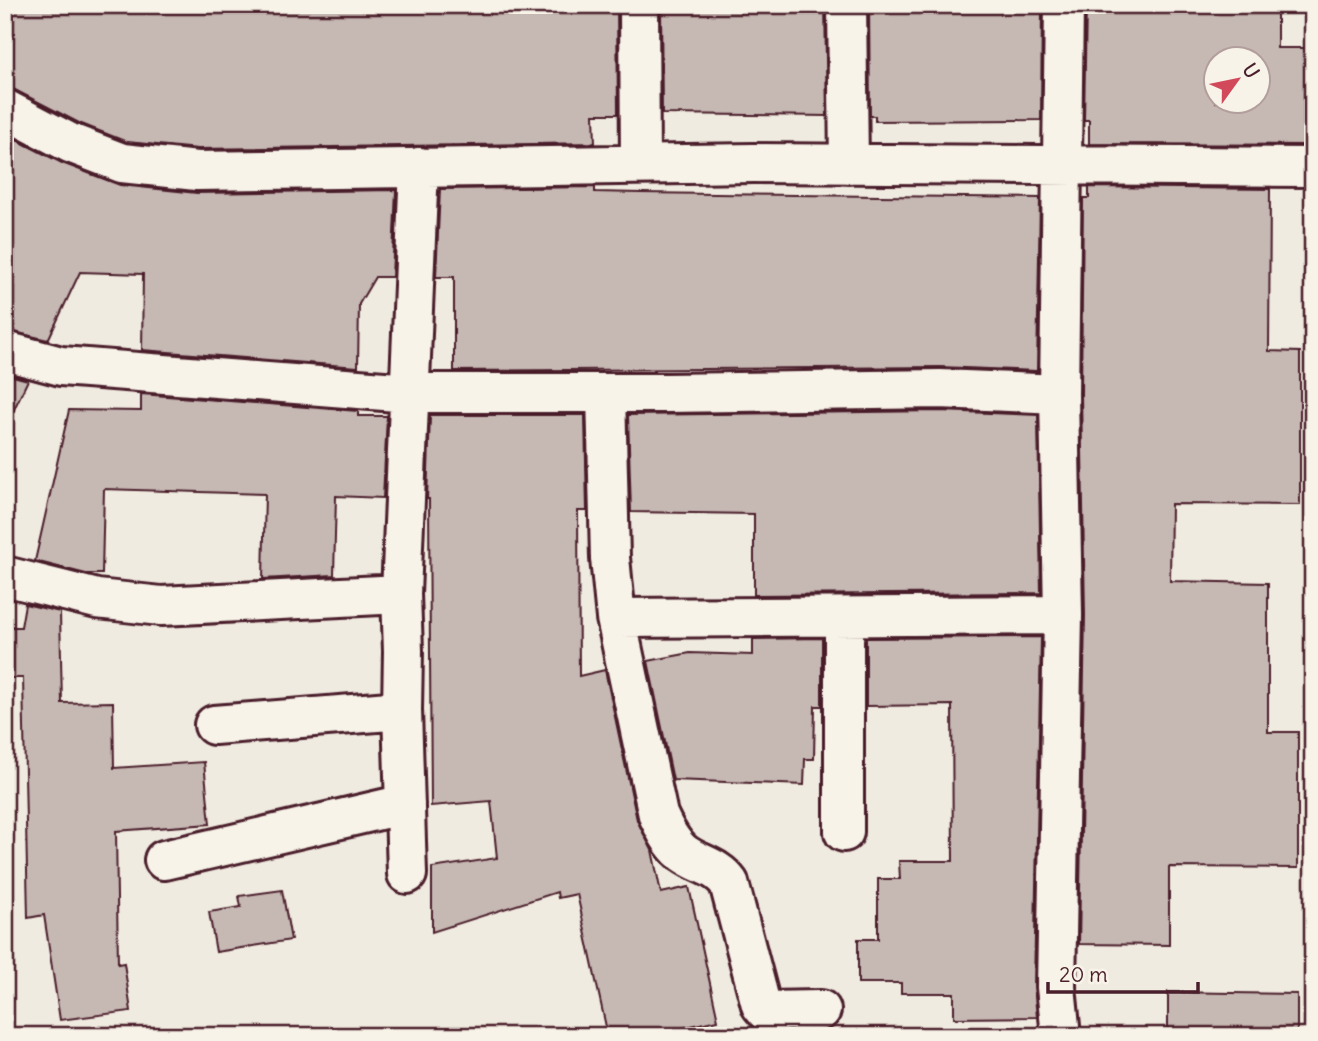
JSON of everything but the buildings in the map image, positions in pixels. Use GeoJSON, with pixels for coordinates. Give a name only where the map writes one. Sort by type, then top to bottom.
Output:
{"type":"FeatureCollection","features":[{"type":"Feature","properties":{"kind":"street"},"geometry":{"type":"LineString","coordinates":[[639,5],[640,164]]}},
{"type":"Feature","properties":{"kind":"street"},"geometry":{"type":"LineString","coordinates":[[847,5],[849,164]]}},
{"type":"Feature","properties":{"kind":"street"},"geometry":{"type":"LineString","coordinates":[[1061,1036],[1056,987],[1063,615],[1059,394],[1065,5]]}},
{"type":"Feature","properties":{"kind":"street"},"geometry":{"type":"LineString","coordinates":[[5,109],[70,143],[122,163],[197,171],[640,164],[1313,167]]}},
{"type":"Feature","properties":{"kind":"street"},"geometry":{"type":"LineString","coordinates":[[407,874],[401,594],[418,167]]}},
{"type":"Feature","properties":{"kind":"street"},"geometry":{"type":"LineString","coordinates":[[5,351],[61,366],[410,393],[940,389],[1059,394]]}},
{"type":"Feature","properties":{"kind":"street"},"geometry":{"type":"LineString","coordinates":[[606,393],[610,558],[616,618],[658,815],[668,836],[683,853],[721,872],[729,883],[761,1005],[765,1010],[821,1010]]}},
{"type":"Feature","properties":{"kind":"street"},"geometry":{"type":"LineString","coordinates":[[5,576],[97,599],[161,606],[401,594]]}},
{"type":"Feature","properties":{"kind":"street"},"geometry":{"type":"LineString","coordinates":[[616,618],[1063,615]]}},
{"type":"Feature","properties":{"kind":"street"},"geometry":{"type":"LineString","coordinates":[[844,618],[844,832]]}},
{"type":"Feature","properties":{"kind":"street"},"geometry":{"type":"LineString","coordinates":[[214,725],[402,710]]}},
{"type":"Feature","properties":{"kind":"street"},"geometry":{"type":"LineString","coordinates":[[164,860],[405,804]]}}]}
